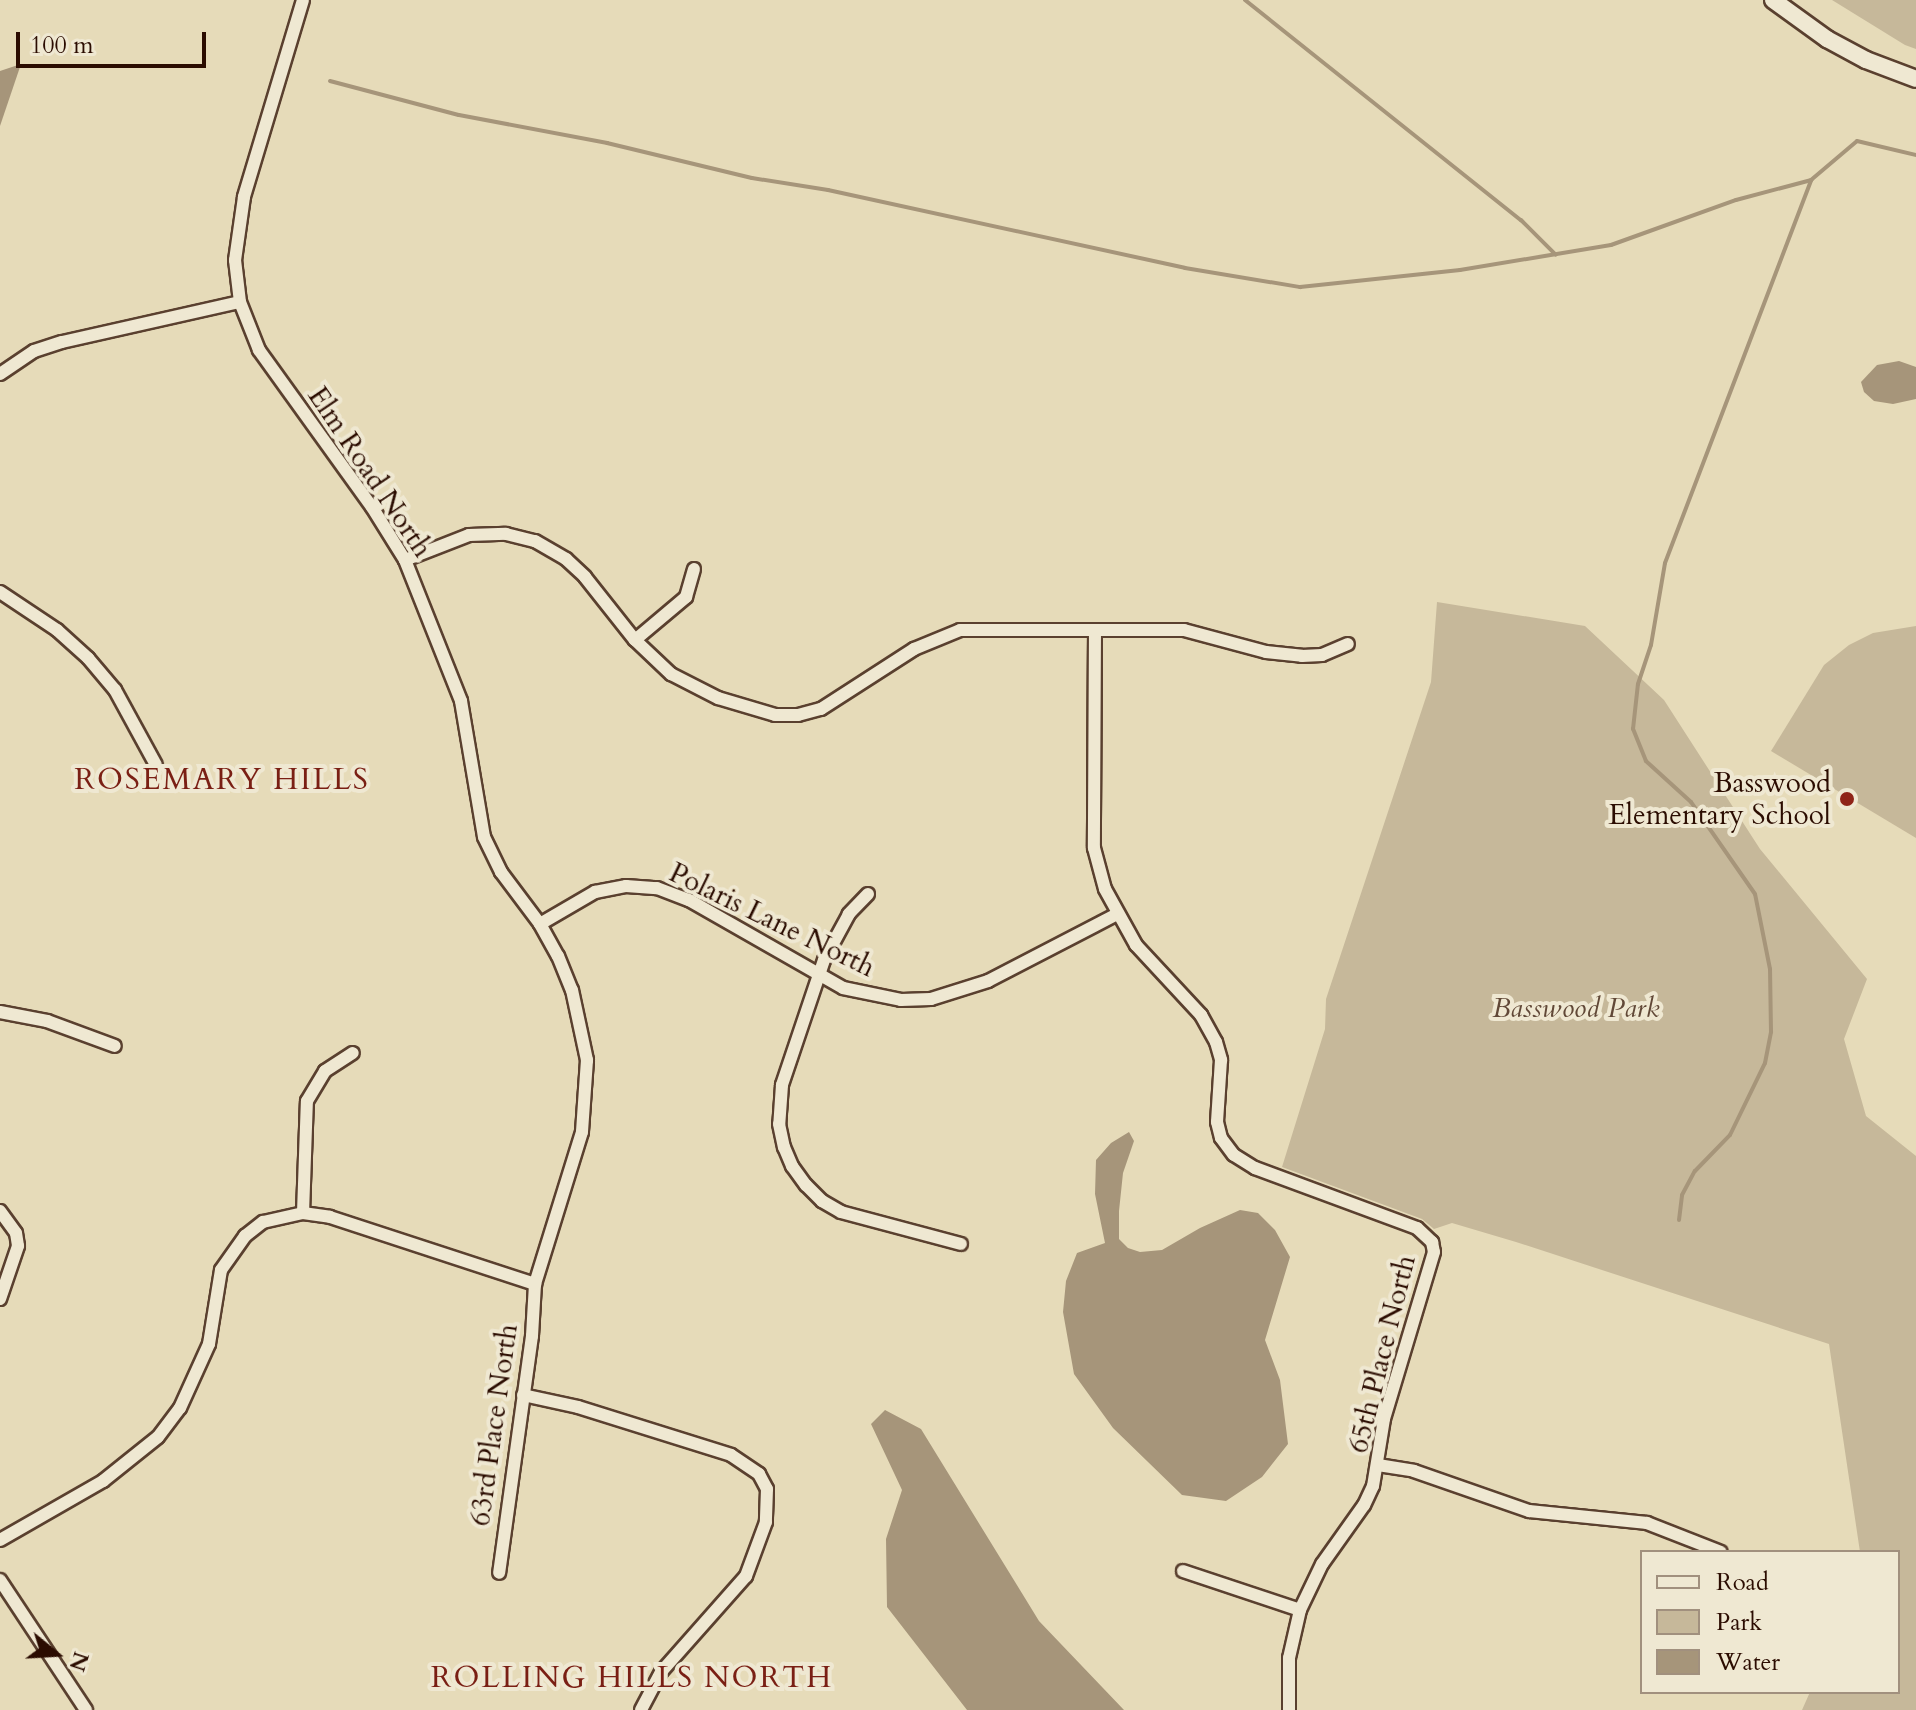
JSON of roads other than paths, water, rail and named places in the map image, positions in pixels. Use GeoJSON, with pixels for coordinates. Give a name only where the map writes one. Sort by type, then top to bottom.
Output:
{"type":"FeatureCollection","features":[{"type":"Feature","properties":{"kind":"main road"},"geometry":{"type":"LineString","coordinates":[[1773,0],[1827,39],[1916,79]]}},
{"type":"Feature","properties":{"kind":"street","name":"Elm Road North"},"geometry":{"type":"LineString","coordinates":[[303,0],[244,197],[235,260],[240,302],[259,350],[372,507],[405,560],[461,701],[484,837],[501,872],[540,924],[572,990],[587,1060],[587,1096],[582,1132],[535,1284]]}},
{"type":"Feature","properties":{"kind":"street"},"geometry":{"type":"LineString","coordinates":[[0,374],[34,351],[62,342],[240,302]]}},
{"type":"Feature","properties":{"kind":"street"},"geometry":{"type":"LineString","coordinates":[[405,560],[469,535],[506,534],[535,541],[566,559],[585,577],[635,640],[662,667],[696,689],[754,710],[798,715],[841,699],[914,649],[960,630],[1184,630],[1266,652],[1302,656],[1322,655],[1348,644]]}},
{"type":"Feature","properties":{"kind":"street"},"geometry":{"type":"LineString","coordinates":[[635,640],[686,597],[694,569]]}},
{"type":"Feature","properties":{"kind":"street"},"geometry":{"type":"LineString","coordinates":[[0,592],[57,630],[88,658],[115,690],[156,765]]}},
{"type":"Feature","properties":{"kind":"street","name":"65th Place North"},"geometry":{"type":"LineString","coordinates":[[1095,630],[1094,848],[1105,889],[1117,914],[1150,963],[1208,1026],[1219,1051],[1217,1122],[1221,1138],[1243,1162],[1417,1228],[1432,1242],[1434,1261],[1384,1419],[1378,1465],[1364,1505],[1322,1564],[1300,1610],[1289,1658],[1289,1710]]}},
{"type":"Feature","properties":{"kind":"street","name":"Polaris Lane North"},"geometry":{"type":"LineString","coordinates":[[540,924],[595,892],[626,886],[657,888],[689,900],[819,976],[871,997],[931,999],[988,981],[1117,914]]}},
{"type":"Feature","properties":{"kind":"street"},"geometry":{"type":"LineString","coordinates":[[868,894],[837,934],[819,976],[782,1085],[779,1124],[792,1166],[822,1201],[841,1212],[961,1244]]}},
{"type":"Feature","properties":{"kind":"street"},"geometry":{"type":"LineString","coordinates":[[0,1012],[47,1021],[115,1046]]}},
{"type":"Feature","properties":{"kind":"street"},"geometry":{"type":"LineString","coordinates":[[303,1213],[307,1101],[325,1071],[353,1053]]}},
{"type":"Feature","properties":{"kind":"street"},"geometry":{"type":"LineString","coordinates":[[0,1211],[16,1233],[18,1246],[0,1299]]}},
{"type":"Feature","properties":{"kind":"street"},"geometry":{"type":"LineString","coordinates":[[0,1540],[103,1481],[158,1437],[180,1408],[197,1377],[209,1344],[221,1270],[245,1236],[263,1222],[303,1213],[330,1217],[535,1284]]}},
{"type":"Feature","properties":{"kind":"street","name":"63rd Place North"},"geometry":{"type":"LineString","coordinates":[[499,1573],[535,1284]]}},
{"type":"Feature","properties":{"kind":"street"},"geometry":{"type":"LineString","coordinates":[[523,1395],[578,1407],[747,1462],[767,1489],[766,1522],[746,1576],[661,1672],[641,1710]]}},
{"type":"Feature","properties":{"kind":"street"},"geometry":{"type":"LineString","coordinates":[[1378,1465],[1414,1471],[1529,1511],[1647,1523],[1716,1550]]}},
{"type":"Feature","properties":{"kind":"street"},"geometry":{"type":"LineString","coordinates":[[1183,1571],[1300,1610]]}},
{"type":"Feature","properties":{"kind":"street"},"geometry":{"type":"LineString","coordinates":[[0,1580],[86,1710]]}},
{"type":"Feature","properties":{"kind":"water"},"geometry":{"type":"Polygon","coordinates":[[[21,64],[0,126],[0,71],[21,64]]]}},
{"type":"Feature","properties":{"kind":"water"},"geometry":{"type":"Polygon","coordinates":[[[1899,361],[1916,367],[1916,399],[1893,404],[1874,401],[1864,392],[1861,382],[1877,365],[1899,361]]]}},
{"type":"Feature","properties":{"kind":"water"},"geometry":{"type":"Polygon","coordinates":[[[1129,1132],[1134,1141],[1123,1173],[1119,1211],[1119,1239],[1128,1248],[1140,1252],[1162,1250],[1240,1210],[1258,1213],[1275,1230],[1290,1257],[1265,1340],[1280,1380],[1288,1444],[1262,1477],[1226,1501],[1182,1495],[1113,1428],[1074,1374],[1063,1312],[1066,1281],[1077,1253],[1105,1243],[1095,1194],[1096,1160],[1111,1143],[1129,1132]]]}},
{"type":"Feature","properties":{"kind":"water"},"geometry":{"type":"Polygon","coordinates":[[[885,1410],[921,1429],[1039,1621],[1124,1710],[967,1710],[887,1607],[886,1539],[902,1490],[871,1424],[885,1410]]]}},
{"type":"Feature","properties":{"kind":"waterway"},"geometry":{"type":"LineString","coordinates":[[1245,0],[1521,220],[1556,255]]}},
{"type":"Feature","properties":{"kind":"waterway"},"geometry":{"type":"LineString","coordinates":[[330,81],[459,115],[607,143],[752,178],[828,190],[1185,268],[1300,287],[1460,270],[1611,245],[1736,200],[1811,180]]}},
{"type":"Feature","properties":{"kind":"waterway"},"geometry":{"type":"LineString","coordinates":[[1679,1220],[1682,1195],[1695,1171],[1730,1135],[1765,1063],[1771,1032],[1770,969],[1755,894],[1691,802],[1646,761],[1633,729],[1638,684],[1651,645],[1665,563],[1811,180],[1857,141],[1916,155]]}},
{"type":"Feature","properties":{"kind":"place","name":"Basswood Elementary School"},"geometry":{"type":"Point","coordinates":[1847,799]}},
{"type":"Feature","properties":{"kind":"district","name":"ROSEMARY HILLS"},"geometry":{"type":"Point","coordinates":[222,780]}},
{"type":"Feature","properties":{"kind":"district","name":"ROLLING HILLS NORTH"},"geometry":{"type":"Point","coordinates":[632,1678]}},
{"type":"Feature","properties":{"kind":"park label","name":"Basswood Park"},"geometry":{"type":"Point","coordinates":[1576,1008]}}]}
